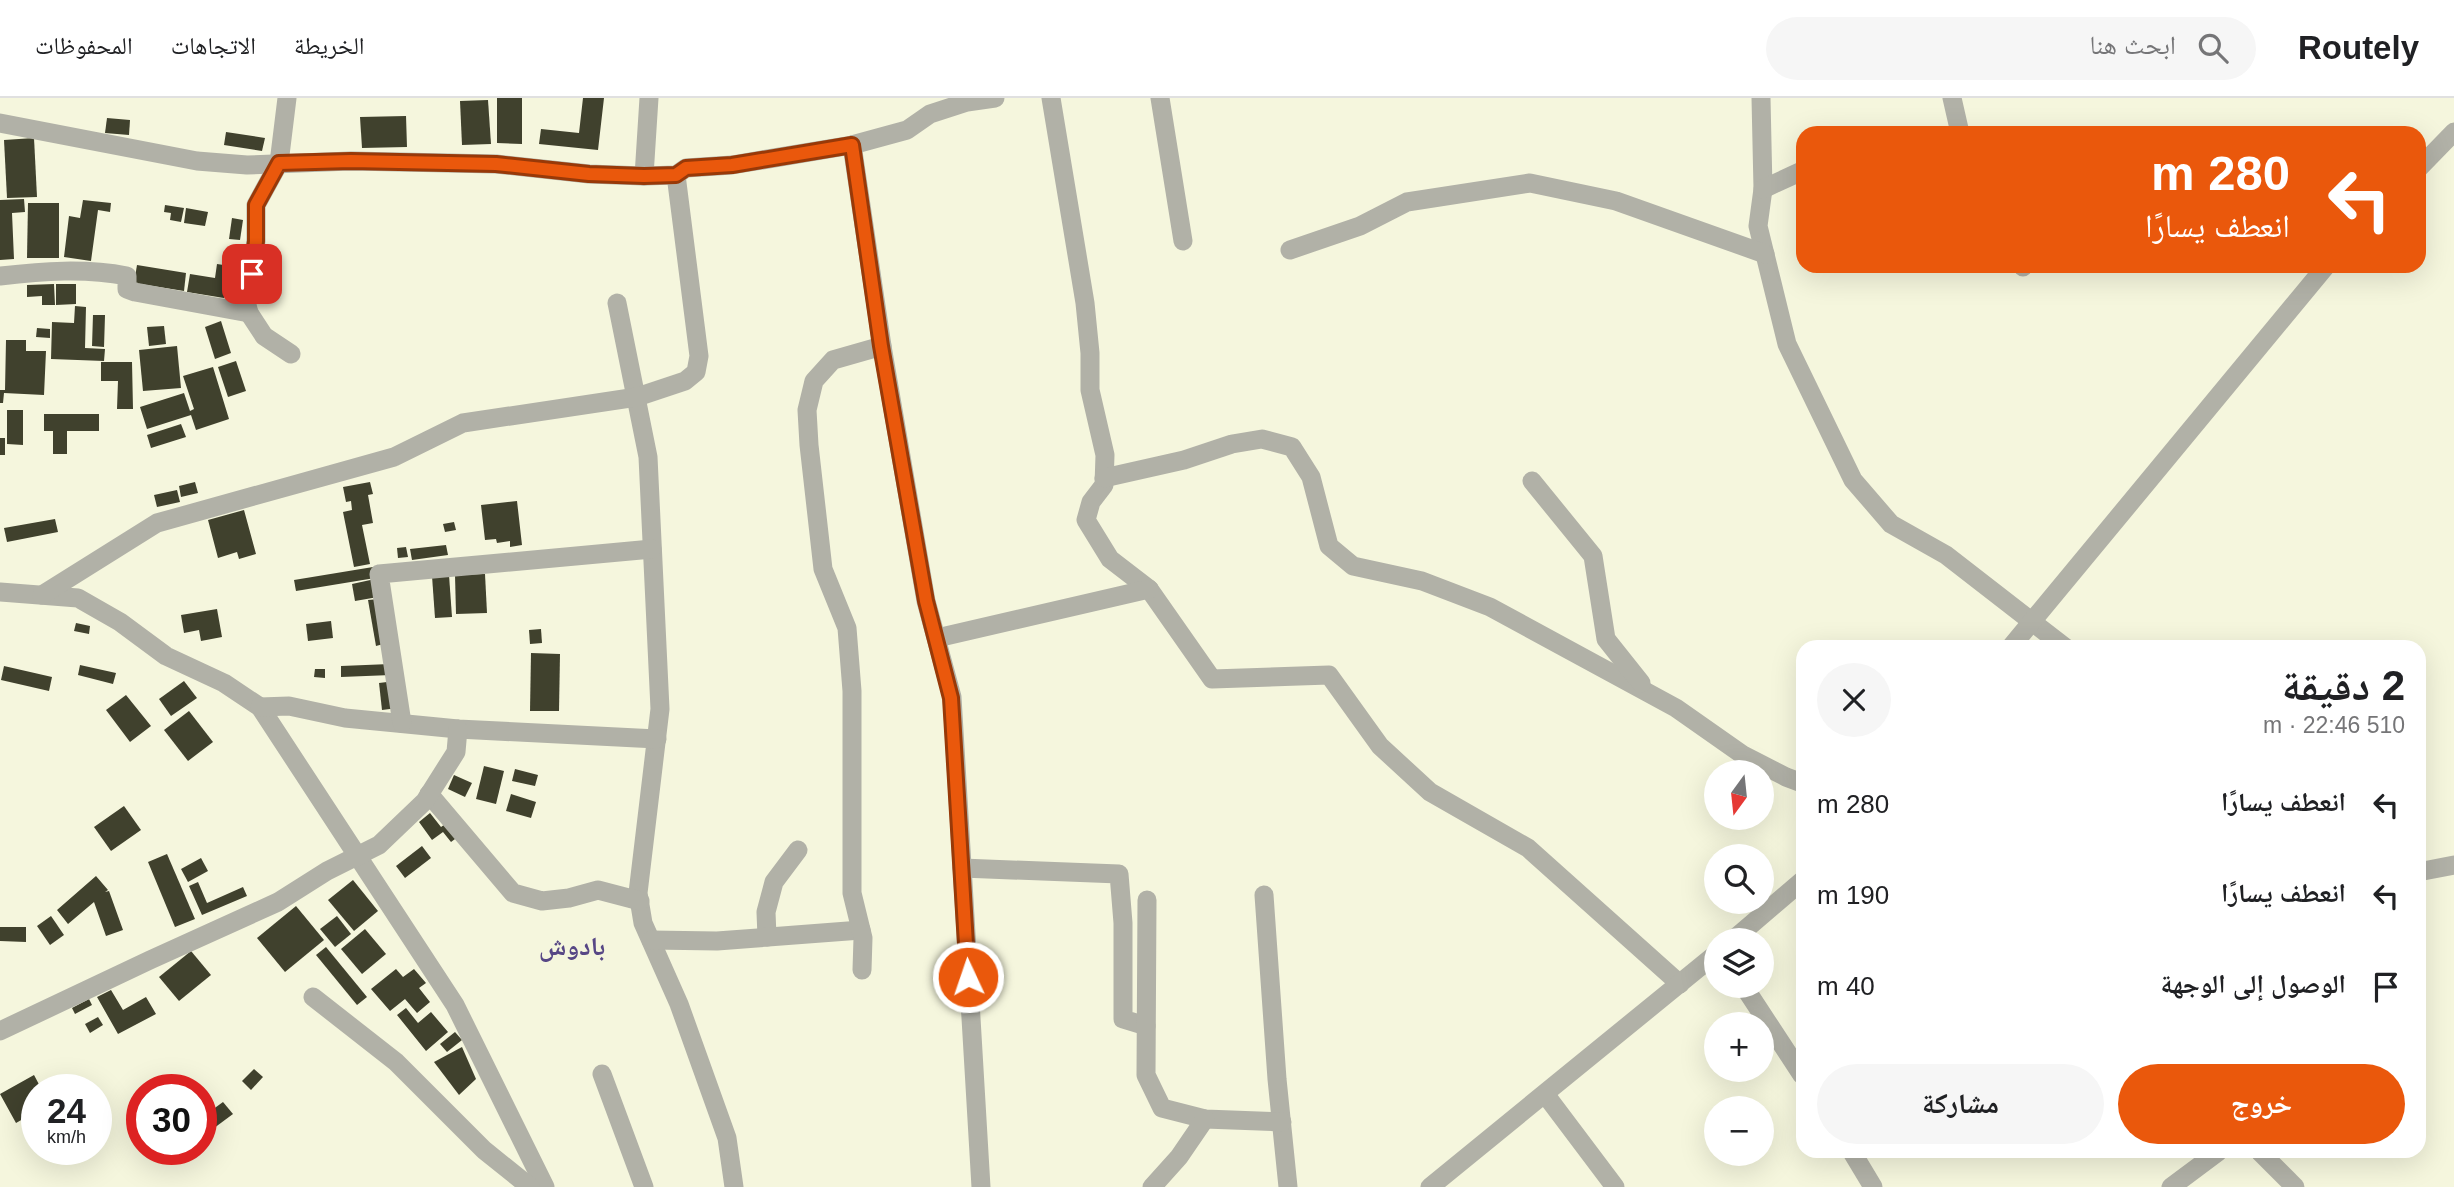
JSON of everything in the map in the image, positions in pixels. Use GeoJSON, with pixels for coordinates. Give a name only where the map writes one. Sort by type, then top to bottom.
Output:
{"type":"FeatureCollection","features":[{"type":"Feature","properties":{"kind":"street"},"geometry":{"type":"LineString","coordinates":[[287,98],[279,163],[256,205],[256,241],[246,300],[249,313],[264,336],[291,354]]}},
{"type":"Feature","properties":{"kind":"street"},"geometry":{"type":"LineString","coordinates":[[644,176],[649,98]]}},
{"type":"Feature","properties":{"kind":"street"},"geometry":{"type":"LineString","coordinates":[[0,123],[197,161],[247,165],[351,161],[496,164],[589,174],[644,176],[676,175],[686,168],[732,165],[852,145],[907,130],[930,114],[967,102],[995,98]]}},
{"type":"Feature","properties":{"kind":"street"},"geometry":{"type":"LineString","coordinates":[[1051,98],[1085,303],[1090,390],[1105,454],[1104,485],[1091,502],[1086,520],[1110,559],[1149,589],[1212,679],[1329,675],[1380,746],[1430,792],[1528,848],[1680,984]]}},
{"type":"Feature","properties":{"kind":"street"},"geometry":{"type":"LineString","coordinates":[[1160,98],[1183,241]]}},
{"type":"Feature","properties":{"kind":"street"},"geometry":{"type":"LineString","coordinates":[[1761,98],[1763,190],[1758,226],[1787,344],[1853,480],[1891,524],[1946,555],[2056,640]]}},
{"type":"Feature","properties":{"kind":"street"},"geometry":{"type":"LineString","coordinates":[[1952,98],[1958,126]]}},
{"type":"Feature","properties":{"kind":"street"},"geometry":{"type":"LineString","coordinates":[[2426,161],[2454,132]]}},
{"type":"Feature","properties":{"kind":"street"},"geometry":{"type":"LineString","coordinates":[[852,145],[881,346],[926,601],[951,698],[981,1187]]}},
{"type":"Feature","properties":{"kind":"street"},"geometry":{"type":"LineString","coordinates":[[1763,190],[1796,173]]}},
{"type":"Feature","properties":{"kind":"street"},"geometry":{"type":"LineString","coordinates":[[43,595],[157,523],[394,457],[463,423],[637,397],[685,381],[696,372],[699,356],[676,175]]}},
{"type":"Feature","properties":{"kind":"street"},"geometry":{"type":"LineString","coordinates":[[1290,250],[1360,226],[1407,202],[1530,183],[1616,201],[1765,254]]}},
{"type":"Feature","properties":{"kind":"street"},"geometry":{"type":"LineString","coordinates":[[0,276],[100,271],[127,276],[127,289],[135,292],[249,313]]}},
{"type":"Feature","properties":{"kind":"street"},"geometry":{"type":"LineString","coordinates":[[2017,640],[2320,273]]}},
{"type":"Feature","properties":{"kind":"street"},"geometry":{"type":"LineString","coordinates":[[617,303],[648,457],[660,709],[638,893],[643,923],[708,1081],[727,1138],[734,1187]]}},
{"type":"Feature","properties":{"kind":"street"},"geometry":{"type":"LineString","coordinates":[[862,970],[861,930],[852,893],[852,691],[847,628],[823,569],[807,410],[814,381],[833,360],[881,346]]}},
{"type":"Feature","properties":{"kind":"street"},"geometry":{"type":"LineString","coordinates":[[1104,478],[1262,439],[1292,447],[1311,477],[1329,546],[1353,566],[1422,581],[1490,607],[1648,692],[1676,708],[1743,755],[1796,781]]}},
{"type":"Feature","properties":{"kind":"street"},"geometry":{"type":"LineString","coordinates":[[1532,481],[1593,556],[1606,639],[1648,692]]}},
{"type":"Feature","properties":{"kind":"street"},"geometry":{"type":"LineString","coordinates":[[402,723],[379,574],[652,549]]}},
{"type":"Feature","properties":{"kind":"street"},"geometry":{"type":"LineString","coordinates":[[937,638],[1149,589]]}},
{"type":"Feature","properties":{"kind":"street"},"geometry":{"type":"LineString","coordinates":[[0,592],[78,598],[120,622],[166,656],[224,683],[260,707],[454,1006],[545,1187]]}},
{"type":"Feature","properties":{"kind":"street"},"geometry":{"type":"LineString","coordinates":[[260,707],[289,706],[345,718],[458,729],[657,739]]}},
{"type":"Feature","properties":{"kind":"street"},"geometry":{"type":"LineString","coordinates":[[0,1031],[278,902],[327,871],[379,845],[429,794],[456,752],[458,729]]}},
{"type":"Feature","properties":{"kind":"street"},"geometry":{"type":"LineString","coordinates":[[429,794],[513,893],[542,901],[569,898],[597,890],[640,901]]}},
{"type":"Feature","properties":{"kind":"street"},"geometry":{"type":"LineString","coordinates":[[767,937],[766,912],[774,882],[798,850]]}},
{"type":"Feature","properties":{"kind":"street"},"geometry":{"type":"LineString","coordinates":[[2426,870],[2454,865]]}},
{"type":"Feature","properties":{"kind":"street"},"geometry":{"type":"LineString","coordinates":[[962,868],[1119,874],[1123,923],[1123,1020],[1146,1026]]}},
{"type":"Feature","properties":{"kind":"street"},"geometry":{"type":"LineString","coordinates":[[1747,928],[1796,886]]}},
{"type":"Feature","properties":{"kind":"street"},"geometry":{"type":"LineString","coordinates":[[1264,895],[1277,1079],[1288,1187]]}},
{"type":"Feature","properties":{"kind":"street"},"geometry":{"type":"LineString","coordinates":[[1147,900],[1146,1075],[1162,1108],[1205,1119],[1282,1122]]}},
{"type":"Feature","properties":{"kind":"street"},"geometry":{"type":"LineString","coordinates":[[651,940],[717,941],[861,930]]}},
{"type":"Feature","properties":{"kind":"street"},"geometry":{"type":"LineString","coordinates":[[1430,1187],[1704,964]]}},
{"type":"Feature","properties":{"kind":"street"},"geometry":{"type":"LineString","coordinates":[[313,998],[396,1062],[484,1150],[506,1179],[530,1187]]}},
{"type":"Feature","properties":{"kind":"street"},"geometry":{"type":"LineString","coordinates":[[1752,998],[1796,1066]]}},
{"type":"Feature","properties":{"kind":"street"},"geometry":{"type":"LineString","coordinates":[[602,1074],[645,1187]]}},
{"type":"Feature","properties":{"kind":"street"},"geometry":{"type":"LineString","coordinates":[[1545,1094],[1615,1187]]}},
{"type":"Feature","properties":{"kind":"street"},"geometry":{"type":"LineString","coordinates":[[1152,1187],[1179,1157],[1205,1119]]}},
{"type":"Feature","properties":{"kind":"street"},"geometry":{"type":"LineString","coordinates":[[506,1179],[521,1139]]}},
{"type":"Feature","properties":{"kind":"street"},"geometry":{"type":"LineString","coordinates":[[1856,1158],[1873,1187]]}},
{"type":"Feature","properties":{"kind":"street"},"geometry":{"type":"LineString","coordinates":[[2171,1187],[2210,1158]]}},
{"type":"Feature","properties":{"kind":"street"},"geometry":{"type":"LineString","coordinates":[[2266,1158],[2295,1187]]}},
{"type":"Feature","properties":{"kind":"building"},"geometry":{"type":"Polygon","coordinates":[[[497,98],[522,98],[522,144],[497,143],[497,98]]]}},
{"type":"Feature","properties":{"kind":"building"},"geometry":{"type":"Polygon","coordinates":[[[583,98],[604,98],[598,150],[539,144],[541,129],[579,133],[583,98]]]}},
{"type":"Feature","properties":{"kind":"building"},"geometry":{"type":"Polygon","coordinates":[[[488,100],[491,144],[462,145],[460,101],[488,100]]]}},
{"type":"Feature","properties":{"kind":"building"},"geometry":{"type":"Polygon","coordinates":[[[406,116],[407,147],[362,148],[360,117],[406,116]]]}},
{"type":"Feature","properties":{"kind":"building"},"geometry":{"type":"Polygon","coordinates":[[[107,118],[130,120],[129,135],[105,133],[107,118]]]}},
{"type":"Feature","properties":{"kind":"building"},"geometry":{"type":"Polygon","coordinates":[[[226,132],[265,138],[262,151],[224,145],[226,132]]]}},
{"type":"Feature","properties":{"kind":"building"},"geometry":{"type":"Polygon","coordinates":[[[34,138],[37,197],[7,198],[4,140],[34,138]]]}},
{"type":"Feature","properties":{"kind":"building"},"geometry":{"type":"Polygon","coordinates":[[[24,199],[25,212],[12,213],[14,259],[0,260],[0,200],[24,199]]]}},
{"type":"Feature","properties":{"kind":"building"},"geometry":{"type":"Polygon","coordinates":[[[83,200],[111,203],[110,212],[98,210],[91,261],[64,257],[69,216],[80,218],[83,200]]]}},
{"type":"Feature","properties":{"kind":"building"},"geometry":{"type":"Polygon","coordinates":[[[28,203],[59,203],[59,258],[27,258],[28,203]]]}},
{"type":"Feature","properties":{"kind":"building"},"geometry":{"type":"Polygon","coordinates":[[[165,205],[184,208],[181,222],[170,220],[171,213],[164,212],[165,205]]]}},
{"type":"Feature","properties":{"kind":"building"},"geometry":{"type":"Polygon","coordinates":[[[186,208],[208,212],[205,226],[184,223],[186,208]]]}},
{"type":"Feature","properties":{"kind":"building"},"geometry":{"type":"Polygon","coordinates":[[[232,218],[243,220],[240,240],[229,239],[232,218]]]}},
{"type":"Feature","properties":{"kind":"building"},"geometry":{"type":"Polygon","coordinates":[[[217,264],[230,266],[224,298],[187,292],[190,274],[215,278],[217,264]]]}},
{"type":"Feature","properties":{"kind":"building"},"geometry":{"type":"Polygon","coordinates":[[[137,265],[186,273],[184,291],[134,283],[137,265]]]}},
{"type":"Feature","properties":{"kind":"building"},"geometry":{"type":"Polygon","coordinates":[[[54,284],[55,305],[42,305],[42,296],[27,297],[27,285],[54,284]]]}},
{"type":"Feature","properties":{"kind":"building"},"geometry":{"type":"Polygon","coordinates":[[[56,284],[76,284],[76,304],[56,305],[56,284]]]}},
{"type":"Feature","properties":{"kind":"building"},"geometry":{"type":"Polygon","coordinates":[[[75,306],[86,307],[85,348],[105,349],[104,361],[51,359],[52,322],[74,323],[75,306]]]}},
{"type":"Feature","properties":{"kind":"building"},"geometry":{"type":"Polygon","coordinates":[[[93,315],[105,315],[104,347],[92,346],[93,315]]]}},
{"type":"Feature","properties":{"kind":"building"},"geometry":{"type":"Polygon","coordinates":[[[221,321],[231,353],[215,359],[205,327],[221,321]]]}},
{"type":"Feature","properties":{"kind":"building"},"geometry":{"type":"Polygon","coordinates":[[[164,326],[166,344],[149,346],[147,327],[164,326]]]}},
{"type":"Feature","properties":{"kind":"building"},"geometry":{"type":"Polygon","coordinates":[[[37,328],[50,329],[50,338],[36,337],[37,328]]]}},
{"type":"Feature","properties":{"kind":"building"},"geometry":{"type":"Polygon","coordinates":[[[6,340],[26,340],[26,351],[46,351],[44,395],[4,393],[3,403],[0,403],[0,390],[5,390],[6,340]]]}},
{"type":"Feature","properties":{"kind":"building"},"geometry":{"type":"Polygon","coordinates":[[[177,346],[181,388],[143,391],[139,350],[177,346]]]}},
{"type":"Feature","properties":{"kind":"building"},"geometry":{"type":"Polygon","coordinates":[[[236,361],[246,391],[228,397],[218,367],[236,361]]]}},
{"type":"Feature","properties":{"kind":"building"},"geometry":{"type":"Polygon","coordinates":[[[101,362],[132,362],[133,409],[117,409],[118,381],[101,381],[101,362]]]}},
{"type":"Feature","properties":{"kind":"building"},"geometry":{"type":"Polygon","coordinates":[[[213,367],[229,419],[196,430],[191,415],[147,429],[140,407],[184,393],[190,411],[194,409],[183,376],[213,367]]]}},
{"type":"Feature","properties":{"kind":"building"},"geometry":{"type":"Polygon","coordinates":[[[7,410],[23,410],[23,445],[7,444],[7,410]]]}},
{"type":"Feature","properties":{"kind":"building"},"geometry":{"type":"Polygon","coordinates":[[[44,414],[99,414],[99,431],[67,431],[67,454],[53,454],[53,431],[44,431],[44,414]]]}},
{"type":"Feature","properties":{"kind":"building"},"geometry":{"type":"Polygon","coordinates":[[[181,424],[186,437],[151,448],[147,435],[181,424]]]}},
{"type":"Feature","properties":{"kind":"building"},"geometry":{"type":"Polygon","coordinates":[[[0,438],[5,438],[5,455],[0,455],[0,438]]]}},
{"type":"Feature","properties":{"kind":"building"},"geometry":{"type":"Polygon","coordinates":[[[195,482],[198,493],[181,497],[179,486],[195,482]]]}},
{"type":"Feature","properties":{"kind":"building"},"geometry":{"type":"Polygon","coordinates":[[[370,482],[373,494],[368,495],[373,523],[362,525],[370,564],[354,567],[343,512],[352,510],[351,501],[346,502],[343,487],[370,482]]]}},
{"type":"Feature","properties":{"kind":"building"},"geometry":{"type":"Polygon","coordinates":[[[177,490],[180,502],[157,507],[154,495],[177,490]]]}},
{"type":"Feature","properties":{"kind":"building"},"geometry":{"type":"Polygon","coordinates":[[[517,501],[522,545],[510,547],[510,541],[497,543],[496,539],[485,540],[481,505],[517,501]]]}},
{"type":"Feature","properties":{"kind":"building"},"geometry":{"type":"Polygon","coordinates":[[[244,510],[256,554],[239,559],[237,552],[218,558],[208,520],[244,510]]]}},
{"type":"Feature","properties":{"kind":"building"},"geometry":{"type":"Polygon","coordinates":[[[55,519],[58,532],[7,542],[4,528],[55,519]]]}},
{"type":"Feature","properties":{"kind":"building"},"geometry":{"type":"Polygon","coordinates":[[[454,522],[456,530],[445,532],[443,524],[454,522]]]}},
{"type":"Feature","properties":{"kind":"building"},"geometry":{"type":"Polygon","coordinates":[[[446,545],[448,555],[412,560],[410,549],[446,545]]]}},
{"type":"Feature","properties":{"kind":"building"},"geometry":{"type":"Polygon","coordinates":[[[406,547],[408,557],[398,558],[397,548],[406,547]]]}},
{"type":"Feature","properties":{"kind":"building"},"geometry":{"type":"Polygon","coordinates":[[[373,567],[375,578],[296,591],[294,580],[373,567]]]}},
{"type":"Feature","properties":{"kind":"building"},"geometry":{"type":"Polygon","coordinates":[[[485,574],[487,613],[456,614],[455,575],[485,574]]]}},
{"type":"Feature","properties":{"kind":"building"},"geometry":{"type":"Polygon","coordinates":[[[449,575],[452,617],[435,618],[432,576],[449,575]]]}},
{"type":"Feature","properties":{"kind":"building"},"geometry":{"type":"Polygon","coordinates":[[[375,579],[378,597],[355,601],[352,584],[375,579]]]}},
{"type":"Feature","properties":{"kind":"building"},"geometry":{"type":"Polygon","coordinates":[[[379,599],[387,643],[376,646],[368,600],[379,599]]]}},
{"type":"Feature","properties":{"kind":"building"},"geometry":{"type":"Polygon","coordinates":[[[217,609],[222,637],[201,641],[199,630],[184,633],[181,615],[217,609]]]}},
{"type":"Feature","properties":{"kind":"building"},"geometry":{"type":"Polygon","coordinates":[[[331,621],[333,638],[308,641],[306,624],[331,621]]]}},
{"type":"Feature","properties":{"kind":"building"},"geometry":{"type":"Polygon","coordinates":[[[76,623],[90,626],[89,634],[74,631],[76,623]]]}},
{"type":"Feature","properties":{"kind":"building"},"geometry":{"type":"Polygon","coordinates":[[[541,629],[542,643],[530,644],[529,630],[541,629]]]}},
{"type":"Feature","properties":{"kind":"building"},"geometry":{"type":"Polygon","coordinates":[[[531,653],[560,654],[559,711],[530,711],[531,653]]]}},
{"type":"Feature","properties":{"kind":"building"},"geometry":{"type":"Polygon","coordinates":[[[390,664],[391,675],[341,677],[341,666],[390,664]]]}},
{"type":"Feature","properties":{"kind":"building"},"geometry":{"type":"Polygon","coordinates":[[[80,665],[116,673],[113,684],[78,675],[80,665]]]}},
{"type":"Feature","properties":{"kind":"building"},"geometry":{"type":"Polygon","coordinates":[[[4,666],[52,677],[49,691],[1,680],[4,666]]]}},
{"type":"Feature","properties":{"kind":"building"},"geometry":{"type":"Polygon","coordinates":[[[315,669],[325,669],[325,678],[314,677],[315,669]]]}},
{"type":"Feature","properties":{"kind":"building"},"geometry":{"type":"Polygon","coordinates":[[[184,681],[197,698],[171,716],[159,699],[184,681]]]}},
{"type":"Feature","properties":{"kind":"building"},"geometry":{"type":"Polygon","coordinates":[[[395,681],[398,708],[382,710],[379,683],[395,681]]]}},
{"type":"Feature","properties":{"kind":"building"},"geometry":{"type":"Polygon","coordinates":[[[126,695],[151,726],[130,742],[106,710],[126,695]]]}},
{"type":"Feature","properties":{"kind":"building"},"geometry":{"type":"Polygon","coordinates":[[[189,711],[213,742],[188,761],[164,730],[189,711]]]}},
{"type":"Feature","properties":{"kind":"building"},"geometry":{"type":"Polygon","coordinates":[[[484,766],[504,771],[496,804],[476,799],[484,766]]]}},
{"type":"Feature","properties":{"kind":"building"},"geometry":{"type":"Polygon","coordinates":[[[515,769],[538,775],[535,786],[512,781],[515,769]]]}},
{"type":"Feature","properties":{"kind":"building"},"geometry":{"type":"Polygon","coordinates":[[[454,775],[472,783],[465,797],[448,789],[454,775]]]}},
{"type":"Feature","properties":{"kind":"building"},"geometry":{"type":"Polygon","coordinates":[[[511,794],[536,802],[531,818],[506,811],[511,794]]]}},
{"type":"Feature","properties":{"kind":"building"},"geometry":{"type":"Polygon","coordinates":[[[124,806],[141,830],[111,851],[94,827],[124,806]]]}},
{"type":"Feature","properties":{"kind":"building"},"geometry":{"type":"Polygon","coordinates":[[[430,813],[441,827],[448,822],[459,836],[451,842],[443,832],[432,840],[419,822],[430,813]]]}},
{"type":"Feature","properties":{"kind":"building"},"geometry":{"type":"Polygon","coordinates":[[[422,846],[431,858],[405,878],[396,866],[422,846]]]}},
{"type":"Feature","properties":{"kind":"building"},"geometry":{"type":"Polygon","coordinates":[[[167,854],[195,919],[175,927],[148,862],[167,854]]]}},
{"type":"Feature","properties":{"kind":"building"},"geometry":{"type":"Polygon","coordinates":[[[201,858],[208,871],[188,882],[181,869],[201,858]]]}},
{"type":"Feature","properties":{"kind":"building"},"geometry":{"type":"Polygon","coordinates":[[[96,876],[108,890],[105,892],[109,891],[123,930],[106,936],[94,902],[68,924],[57,910],[96,876]]]}},
{"type":"Feature","properties":{"kind":"building"},"geometry":{"type":"Polygon","coordinates":[[[353,880],[378,911],[354,931],[328,900],[353,880]]]}},
{"type":"Feature","properties":{"kind":"building"},"geometry":{"type":"Polygon","coordinates":[[[198,882],[207,903],[243,887],[247,896],[202,915],[189,886],[198,882]]]}},
{"type":"Feature","properties":{"kind":"building"},"geometry":{"type":"Polygon","coordinates":[[[296,906],[324,940],[285,972],[257,938],[296,906]]]}},
{"type":"Feature","properties":{"kind":"building"},"geometry":{"type":"Polygon","coordinates":[[[51,916],[64,935],[50,945],[37,926],[51,916]]]}},
{"type":"Feature","properties":{"kind":"building"},"geometry":{"type":"Polygon","coordinates":[[[337,916],[351,934],[335,947],[320,929],[337,916]]]}},
{"type":"Feature","properties":{"kind":"building"},"geometry":{"type":"Polygon","coordinates":[[[0,927],[26,927],[26,942],[0,941],[0,927]]]}},
{"type":"Feature","properties":{"kind":"building"},"geometry":{"type":"Polygon","coordinates":[[[365,929],[386,954],[362,974],[341,949],[365,929]]]}},
{"type":"Feature","properties":{"kind":"building"},"geometry":{"type":"Polygon","coordinates":[[[326,947],[367,997],[357,1005],[316,955],[326,947]]]}},
{"type":"Feature","properties":{"kind":"building"},"geometry":{"type":"Polygon","coordinates":[[[191,951],[211,975],[179,1001],[159,977],[191,951]]]}},
{"type":"Feature","properties":{"kind":"building"},"geometry":{"type":"Polygon","coordinates":[[[396,969],[403,977],[414,969],[426,983],[419,988],[430,1002],[417,1013],[405,999],[390,1011],[371,989],[396,969]]]}},
{"type":"Feature","properties":{"kind":"building"},"geometry":{"type":"Polygon","coordinates":[[[111,990],[123,1010],[146,997],[156,1014],[118,1034],[97,997],[111,990]]]}},
{"type":"Feature","properties":{"kind":"building"},"geometry":{"type":"Polygon","coordinates":[[[89,999],[92,1005],[75,1014],[72,1008],[89,999]]]}},
{"type":"Feature","properties":{"kind":"building"},"geometry":{"type":"Polygon","coordinates":[[[406,1008],[418,1023],[431,1012],[448,1032],[426,1051],[397,1015],[406,1008]]]}},
{"type":"Feature","properties":{"kind":"building"},"geometry":{"type":"Polygon","coordinates":[[[98,1017],[103,1025],[90,1033],[85,1024],[98,1017]]]}},
{"type":"Feature","properties":{"kind":"building"},"geometry":{"type":"Polygon","coordinates":[[[455,1032],[462,1040],[447,1052],[440,1044],[455,1032]]]}},
{"type":"Feature","properties":{"kind":"building"},"geometry":{"type":"Polygon","coordinates":[[[462,1047],[476,1079],[459,1095],[434,1062],[462,1047]]]}},
{"type":"Feature","properties":{"kind":"building"},"geometry":{"type":"Polygon","coordinates":[[[254,1069],[263,1077],[251,1090],[242,1081],[254,1069]]]}},
{"type":"Feature","properties":{"kind":"building"},"geometry":{"type":"Polygon","coordinates":[[[21,1082],[21,1120],[16,1123],[0,1094],[21,1082]]]}},
{"type":"Feature","properties":{"kind":"building"},"geometry":{"type":"Polygon","coordinates":[[[223,1102],[233,1114],[217,1126],[217,1106],[223,1102]]]}},
{"type":"Feature","properties":{"kind":"district","name":"بادوش"},"geometry":{"type":"Point","coordinates":[572,946]}},
{"type":"Feature","properties":{"kind":"route"},"geometry":{"type":"LineString","coordinates":[[252,274],[256,205],[279,163],[351,161],[496,164],[589,174],[676,175],[686,168],[732,165],[852,145],[881,346],[926,601],[951,698],[968,977]]}}]}
